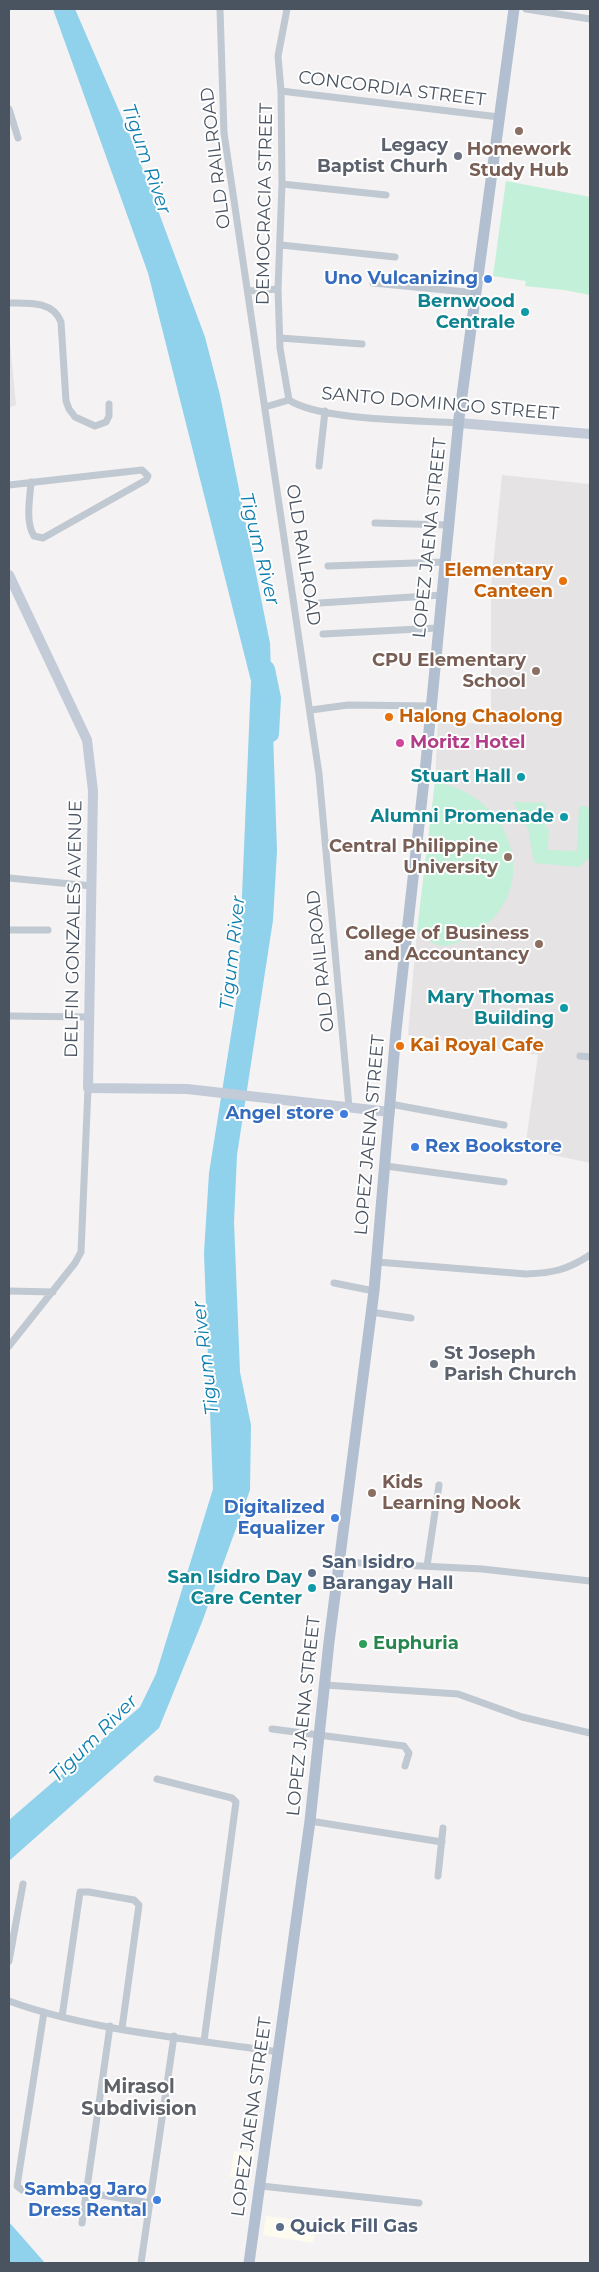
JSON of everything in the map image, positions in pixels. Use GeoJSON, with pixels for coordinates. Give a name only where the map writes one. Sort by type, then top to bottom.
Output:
{"type":"FeatureCollection","features":[{"type":"Feature","properties":{"kind":"main road","name":"LOPEZ JAENA STREET"},"geometry":{"type":"LineString","coordinates":[[249,2263],[310,1821],[318,1734],[374,1291],[396,1031],[432,706],[444,562],[459,423],[514,9]]}},
{"type":"Feature","properties":{"kind":"street","name":"OLD RAILROAD"},"geometry":{"type":"LineString","coordinates":[[220,9],[224,133],[311,710],[337,955],[349,1107]]}},
{"type":"Feature","properties":{"kind":"street","name":"DEMOCRACIA STREET"},"geometry":{"type":"LineString","coordinates":[[286,9],[278,56],[282,91],[281,245],[278,289],[280,338],[289,400]]}},
{"type":"Feature","properties":{"kind":"street"},"geometry":{"type":"LineString","coordinates":[[526,9],[590,19]]}},
{"type":"Feature","properties":{"kind":"street","name":"CONCORDIA STREET"},"geometry":{"type":"LineString","coordinates":[[282,91],[499,117]]}},
{"type":"Feature","properties":{"kind":"street"},"geometry":{"type":"LineString","coordinates":[[9,109],[18,138]]}},
{"type":"Feature","properties":{"kind":"street"},"geometry":{"type":"LineString","coordinates":[[282,184],[386,195]]}},
{"type":"Feature","properties":{"kind":"street"},"geometry":{"type":"LineString","coordinates":[[281,245],[395,257]]}},
{"type":"Feature","properties":{"kind":"street"},"geometry":{"type":"LineString","coordinates":[[373,283],[476,293]]}},
{"type":"Feature","properties":{"kind":"street"},"geometry":{"type":"LineString","coordinates":[[248,291],[278,289]]}},
{"type":"Feature","properties":{"kind":"street"},"geometry":{"type":"LineString","coordinates":[[9,303],[47,306],[58,314],[66,401],[75,417],[95,426],[101,425],[109,416],[109,404]]}},
{"type":"Feature","properties":{"kind":"street"},"geometry":{"type":"LineString","coordinates":[[280,338],[362,344]]}},
{"type":"Feature","properties":{"kind":"street"},"geometry":{"type":"LineString","coordinates":[[265,407],[289,400]]}},
{"type":"Feature","properties":{"kind":"street","name":"SANTO DOMINGO STREET"},"geometry":{"type":"LineString","coordinates":[[289,400],[300,407],[343,415],[590,434]]}},
{"type":"Feature","properties":{"kind":"street"},"geometry":{"type":"LineString","coordinates":[[319,466],[324,411]]}},
{"type":"Feature","properties":{"kind":"street"},"geometry":{"type":"LineString","coordinates":[[9,485],[31,482],[142,470],[148,476],[146,480],[44,538],[34,536],[31,532],[29,521],[31,482]]}},
{"type":"Feature","properties":{"kind":"street"},"geometry":{"type":"LineString","coordinates":[[375,522],[448,525]]}},
{"type":"Feature","properties":{"kind":"street"},"geometry":{"type":"LineString","coordinates":[[328,566],[444,562]]}},
{"type":"Feature","properties":{"kind":"street","name":"DELFIN GONZALES AVENUE"},"geometry":{"type":"LineString","coordinates":[[9,574],[87,740],[93,791],[88,1088],[81,1252],[53,1292],[9,1346]]}},
{"type":"Feature","properties":{"kind":"street"},"geometry":{"type":"LineString","coordinates":[[320,603],[442,595]]}},
{"type":"Feature","properties":{"kind":"street"},"geometry":{"type":"LineString","coordinates":[[323,634],[438,628]]}},
{"type":"Feature","properties":{"kind":"street"},"geometry":{"type":"LineString","coordinates":[[311,710],[357,704],[432,706]]}},
{"type":"Feature","properties":{"kind":"street"},"geometry":{"type":"LineString","coordinates":[[9,878],[92,886]]}},
{"type":"Feature","properties":{"kind":"street"},"geometry":{"type":"LineString","coordinates":[[9,930],[48,930]]}},
{"type":"Feature","properties":{"kind":"street"},"geometry":{"type":"LineString","coordinates":[[9,1016],[88,1017]]}},
{"type":"Feature","properties":{"kind":"street"},"geometry":{"type":"LineString","coordinates":[[580,1056],[590,1057]]}},
{"type":"Feature","properties":{"kind":"street"},"geometry":{"type":"LineString","coordinates":[[88,1088],[188,1088],[349,1107],[390,1108],[504,1125]]}},
{"type":"Feature","properties":{"kind":"street"},"geometry":{"type":"LineString","coordinates":[[386,1166],[504,1182]]}},
{"type":"Feature","properties":{"kind":"street"},"geometry":{"type":"LineString","coordinates":[[376,1262],[526,1274],[549,1273],[570,1268],[590,1255]]}},
{"type":"Feature","properties":{"kind":"street"},"geometry":{"type":"LineString","coordinates":[[334,1283],[374,1291]]}},
{"type":"Feature","properties":{"kind":"street"},"geometry":{"type":"LineString","coordinates":[[9,1291],[53,1292]]}},
{"type":"Feature","properties":{"kind":"street"},"geometry":{"type":"LineString","coordinates":[[371,1312],[411,1318]]}},
{"type":"Feature","properties":{"kind":"street"},"geometry":{"type":"LineString","coordinates":[[427,1566],[439,1485]]}},
{"type":"Feature","properties":{"kind":"street"},"geometry":{"type":"LineString","coordinates":[[340,1562],[427,1566],[590,1581]]}},
{"type":"Feature","properties":{"kind":"street"},"geometry":{"type":"LineString","coordinates":[[325,1685],[458,1694],[522,1717],[590,1733]]}},
{"type":"Feature","properties":{"kind":"street"},"geometry":{"type":"LineString","coordinates":[[272,1729],[404,1746],[409,1753],[405,1766]]}},
{"type":"Feature","properties":{"kind":"street"},"geometry":{"type":"LineString","coordinates":[[157,1779],[232,1798],[236,1802],[204,2041]]}},
{"type":"Feature","properties":{"kind":"street"},"geometry":{"type":"LineString","coordinates":[[310,1821],[442,1842]]}},
{"type":"Feature","properties":{"kind":"street"},"geometry":{"type":"LineString","coordinates":[[438,1876],[443,1828]]}},
{"type":"Feature","properties":{"kind":"street"},"geometry":{"type":"LineString","coordinates":[[9,1961],[24,1884]]}},
{"type":"Feature","properties":{"kind":"street"},"geometry":{"type":"LineString","coordinates":[[62,2017],[80,1892],[98,1893],[134,1900],[139,1905],[122,2028]]}},
{"type":"Feature","properties":{"kind":"street"},"geometry":{"type":"LineString","coordinates":[[9,2001],[62,2017],[279,2052]]}},
{"type":"Feature","properties":{"kind":"street"},"geometry":{"type":"LineString","coordinates":[[44,2012],[17,2186],[22,2190],[59,2188],[86,2191],[150,2203]]}},
{"type":"Feature","properties":{"kind":"street"},"geometry":{"type":"LineString","coordinates":[[82,2223],[110,2026]]}},
{"type":"Feature","properties":{"kind":"street"},"geometry":{"type":"LineString","coordinates":[[141,2263],[174,2036]]}},
{"type":"Feature","properties":{"kind":"street"},"geometry":{"type":"LineString","coordinates":[[261,2186],[419,2203]]}},
{"type":"Feature","properties":{"kind":"shaded area"},"geometry":{"type":"Polygon","coordinates":[[[9,332],[16,405],[9,408],[9,332]]]}},
{"type":"Feature","properties":{"kind":"shaded area","name":"Central Philippine University"},"geometry":{"type":"Polygon","coordinates":[[[502,475],[590,484],[590,1163],[525,1149],[538,1055],[408,1035],[416,941],[435,783],[438,720],[491,725],[491,586],[502,475]]]}},
{"type":"Feature","properties":{"kind":"shaded area"},"geometry":{"type":"Polygon","coordinates":[[[234,2151],[254,2153],[250,2180],[230,2177],[234,2151]]]}},
{"type":"Feature","properties":{"kind":"shaded area"},"geometry":{"type":"Polygon","coordinates":[[[266,2216],[317,2222],[313,2243],[263,2235],[266,2216]]]}},
{"type":"Feature","properties":{"kind":"green space"},"geometry":{"type":"Polygon","coordinates":[[[506,181],[590,197],[590,295],[525,286],[526,281],[493,276],[506,181]]]}},
{"type":"Feature","properties":{"kind":"green space"},"geometry":{"type":"Polygon","coordinates":[[[435,782],[463,791],[485,806],[501,825],[511,848],[513,872],[508,895],[494,917],[469,937],[447,946],[432,942],[417,931],[435,782]]]}},
{"type":"Feature","properties":{"kind":"green space"},"geometry":{"type":"Polygon","coordinates":[[[513,802],[546,803],[545,828],[549,829],[548,850],[577,851],[579,806],[590,807],[590,857],[579,867],[534,863],[528,828],[513,802]]]}},
{"type":"Feature","properties":{"kind":"water"},"geometry":{"type":"Polygon","coordinates":[[[53,9],[75,9],[133,143],[205,337],[220,395],[270,643],[277,851],[273,920],[237,1155],[234,1222],[240,1372],[251,1425],[250,1490],[202,1622],[159,1728],[9,1861],[9,1820],[140,1707],[156,1674],[213,1489],[204,1253],[209,1173],[238,991],[251,681],[148,273],[53,9]]]}},
{"type":"Feature","properties":{"kind":"water"},"geometry":{"type":"Polygon","coordinates":[[[9,2222],[45,2263],[9,2263],[9,2222]]]}},
{"type":"Feature","properties":{"kind":"waterway","name":"Tigum River"},"geometry":{"type":"LineString","coordinates":[[267,669],[273,698],[271,734]]}},
{"type":"Feature","properties":{"kind":"place","name":"Homework Study Hub"},"geometry":{"type":"Point","coordinates":[519,131]}},
{"type":"Feature","properties":{"kind":"place","name":"Legacy Baptist Churh"},"geometry":{"type":"Point","coordinates":[458,156]}},
{"type":"Feature","properties":{"kind":"place","name":"Uno Vulcanizing"},"geometry":{"type":"Point","coordinates":[488,279]}},
{"type":"Feature","properties":{"kind":"place","name":"Bernwood Centrale"},"geometry":{"type":"Point","coordinates":[525,312]}},
{"type":"Feature","properties":{"kind":"place","name":"Elementary Canteen"},"geometry":{"type":"Point","coordinates":[563,581]}},
{"type":"Feature","properties":{"kind":"place","name":"CPU Elementary School"},"geometry":{"type":"Point","coordinates":[536,671]}},
{"type":"Feature","properties":{"kind":"place","name":"Halong Chaolong"},"geometry":{"type":"Point","coordinates":[389,717]}},
{"type":"Feature","properties":{"kind":"place","name":"Moritz Hotel"},"geometry":{"type":"Point","coordinates":[400,743]}},
{"type":"Feature","properties":{"kind":"place","name":"Stuart Hall"},"geometry":{"type":"Point","coordinates":[521,777]}},
{"type":"Feature","properties":{"kind":"place","name":"Alumni Promenade"},"geometry":{"type":"Point","coordinates":[564,817]}},
{"type":"Feature","properties":{"kind":"place","name":"Central Philippine University"},"geometry":{"type":"Point","coordinates":[508,857]}},
{"type":"Feature","properties":{"kind":"place","name":"College of Business and Accountancy"},"geometry":{"type":"Point","coordinates":[539,944]}},
{"type":"Feature","properties":{"kind":"place","name":"Mary Thomas Building"},"geometry":{"type":"Point","coordinates":[564,1008]}},
{"type":"Feature","properties":{"kind":"place","name":"Kai Royal Cafe"},"geometry":{"type":"Point","coordinates":[400,1046]}},
{"type":"Feature","properties":{"kind":"place","name":"Angel store"},"geometry":{"type":"Point","coordinates":[344,1114]}},
{"type":"Feature","properties":{"kind":"place","name":"Rex Bookstore"},"geometry":{"type":"Point","coordinates":[415,1147]}},
{"type":"Feature","properties":{"kind":"place","name":"St Joseph Parish Church"},"geometry":{"type":"Point","coordinates":[434,1364]}},
{"type":"Feature","properties":{"kind":"place","name":"Kids Learning Nook"},"geometry":{"type":"Point","coordinates":[372,1493]}},
{"type":"Feature","properties":{"kind":"place","name":"Digitalized Equalizer"},"geometry":{"type":"Point","coordinates":[335,1518]}},
{"type":"Feature","properties":{"kind":"place","name":"San Isidro Barangay Hall"},"geometry":{"type":"Point","coordinates":[312,1573]}},
{"type":"Feature","properties":{"kind":"place","name":"San Isidro Day Care Center"},"geometry":{"type":"Point","coordinates":[312,1588]}},
{"type":"Feature","properties":{"kind":"place","name":"Euphuria"},"geometry":{"type":"Point","coordinates":[363,1644]}},
{"type":"Feature","properties":{"kind":"place","name":"Sambag Jaro Dress Rental"},"geometry":{"type":"Point","coordinates":[157,2200]}},
{"type":"Feature","properties":{"kind":"place","name":"Quick Fill Gas"},"geometry":{"type":"Point","coordinates":[280,2227]}},
{"type":"Feature","properties":{"kind":"district","name":"Mirasol Subdivision"},"geometry":{"type":"Point","coordinates":[139,2098]}}]}
